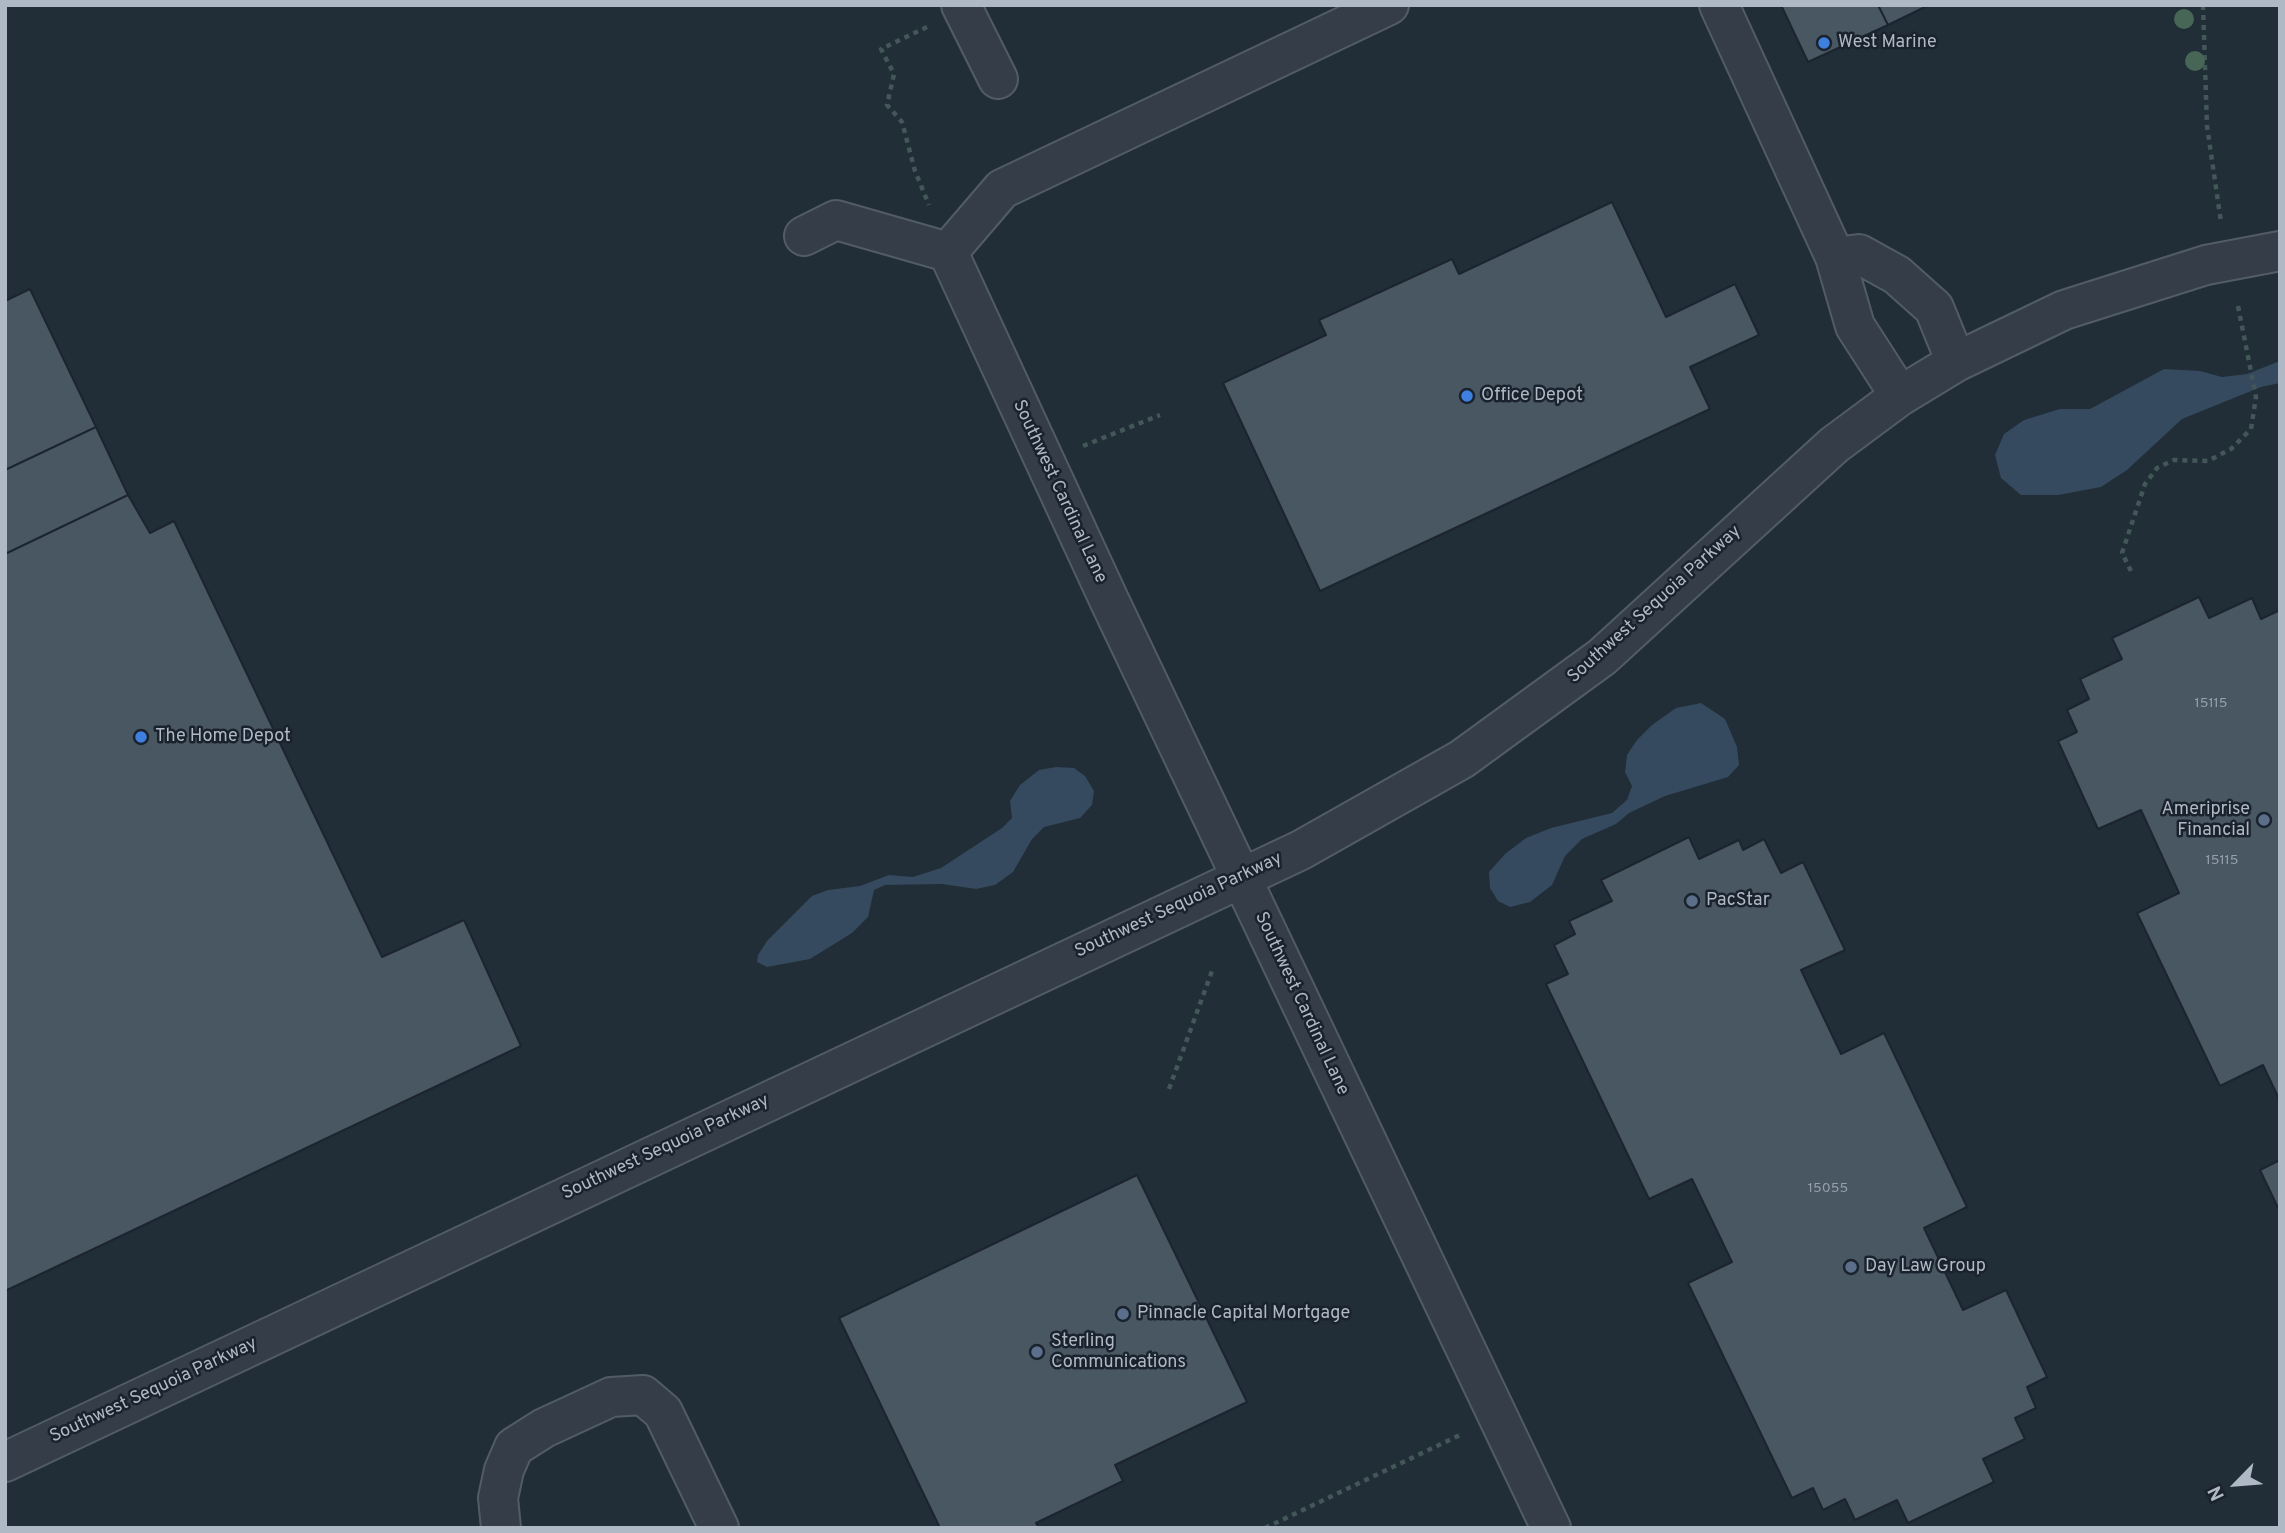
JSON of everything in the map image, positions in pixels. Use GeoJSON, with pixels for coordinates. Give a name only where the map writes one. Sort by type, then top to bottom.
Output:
{"type":"FeatureCollection","features":[{"type":"Feature","properties":{"kind":"street"},"geometry":{"type":"LineString","coordinates":[[804,236],[836,220],[947,252],[1002,189],[1388,5]]}},
{"type":"Feature","properties":{"kind":"street"},"geometry":{"type":"LineString","coordinates":[[1718,5],[1835,257],[1855,326],[1900,396]]}},
{"type":"Feature","properties":{"kind":"street"},"geometry":{"type":"LineString","coordinates":[[962,8],[998,79]]}},
{"type":"Feature","properties":{"kind":"street","name":"Southwest Sequoia Parkway"},"geometry":{"type":"LineString","coordinates":[[5,1462],[1301,850],[1462,759],[1602,657],[1834,445],[1900,396],[1956,362],[2064,310],[2206,265],[2280,251]]}},
{"type":"Feature","properties":{"kind":"street","name":"Southwest Cardinal Lane"},"geometry":{"type":"LineString","coordinates":[[947,252],[1551,1528]]}},
{"type":"Feature","properties":{"kind":"street"},"geometry":{"type":"LineString","coordinates":[[1835,257],[1859,254],[1897,275],[1934,308],[1956,362]]}},
{"type":"Feature","properties":{"kind":"street"},"geometry":{"type":"LineString","coordinates":[[501,1528],[498,1498],[514,1447],[544,1428],[611,1397],[643,1395],[663,1412],[714,1523],[719,1528]]}},
{"type":"Feature","properties":{"kind":"path"},"geometry":{"type":"LineString","coordinates":[[2131,570],[2122,553],[2145,484],[2157,468],[2174,460],[2208,461],[2231,449],[2251,429],[2256,397],[2228,261],[2207,126],[2203,5]]}},
{"type":"Feature","properties":{"kind":"path"},"geometry":{"type":"LineString","coordinates":[[947,252],[915,172],[902,122],[887,105],[894,75],[881,49],[962,8]]}},
{"type":"Feature","properties":{"kind":"path"},"geometry":{"type":"LineString","coordinates":[[1045,462],[1160,415]]}},
{"type":"Feature","properties":{"kind":"path"},"geometry":{"type":"LineString","coordinates":[[1169,1089],[1212,971]]}},
{"type":"Feature","properties":{"kind":"path"},"geometry":{"type":"LineString","coordinates":[[1265,1528],[1498,1418]]}},
{"type":"Feature","properties":{"kind":"water"},"geometry":{"type":"Polygon","coordinates":[[[2280,361],[2280,383],[2261,387],[2182,419],[2127,470],[2101,487],[2058,495],[2021,495],[2001,478],[1995,455],[2004,434],[2024,420],[2060,409],[2090,409],[2164,369],[2200,371],[2222,377],[2247,374],[2280,361]]]}},
{"type":"Feature","properties":{"kind":"water"},"geometry":{"type":"Polygon","coordinates":[[[1701,703],[1725,719],[1737,747],[1739,765],[1728,777],[1665,796],[1629,813],[1616,824],[1582,839],[1565,856],[1552,885],[1530,902],[1510,907],[1498,901],[1490,888],[1489,872],[1505,854],[1526,838],[1551,828],[1612,813],[1627,800],[1632,786],[1625,772],[1627,755],[1637,740],[1676,708],[1701,703]]]}},
{"type":"Feature","properties":{"kind":"water"},"geometry":{"type":"Polygon","coordinates":[[[1074,768],[1085,776],[1094,791],[1092,805],[1080,818],[1044,827],[1032,839],[1013,872],[995,885],[976,889],[942,884],[885,885],[874,890],[868,917],[852,933],[810,959],[767,967],[757,962],[758,955],[767,941],[812,896],[828,890],[860,886],[889,875],[913,877],[941,868],[1002,828],[1012,818],[1010,801],[1020,785],[1039,770],[1074,768]]]}},
{"type":"Feature","properties":{"kind":"building","name":"West Marine"},"geometry":{"type":"Polygon","coordinates":[[[1781,5],[1878,5],[1888,25],[1808,62],[1781,5]]]}},
{"type":"Feature","properties":{"kind":"building"},"geometry":{"type":"Polygon","coordinates":[[[1878,5],[1929,5],[1888,25],[1878,5]]]}},
{"type":"Feature","properties":{"kind":"building","name":"Office Depot"},"geometry":{"type":"Polygon","coordinates":[[[1612,202],[1666,317],[1735,284],[1759,335],[1690,367],[1710,409],[1320,591],[1223,383],[1326,335],[1319,320],[1452,259],[1459,274],[1612,202]]]}},
{"type":"Feature","properties":{"kind":"building"},"geometry":{"type":"Polygon","coordinates":[[[30,289],[96,427],[5,470],[5,301],[30,289]]]}},
{"type":"Feature","properties":{"kind":"building"},"geometry":{"type":"Polygon","coordinates":[[[96,427],[128,495],[5,554],[5,470],[96,427]]]}},
{"type":"Feature","properties":{"kind":"building","name":"The Home Depot"},"geometry":{"type":"Polygon","coordinates":[[[128,495],[150,533],[174,521],[382,957],[464,920],[521,1046],[5,1291],[5,554],[128,495]]]}},
{"type":"Feature","properties":{"kind":"building"},"geometry":{"type":"Polygon","coordinates":[[[2199,597],[2209,618],[2252,598],[2261,619],[2280,610],[2280,1101],[2263,1065],[2220,1086],[2137,913],[2179,893],[2141,810],[2098,829],[2058,741],[2077,732],[2067,710],[2089,699],[2080,679],[2122,659],[2112,638],[2199,597]]]}},
{"type":"Feature","properties":{"kind":"building"},"geometry":{"type":"Polygon","coordinates":[[[1689,837],[1699,859],[1739,840],[1743,850],[1764,839],[1781,873],[1803,862],[1845,950],[1801,970],[1841,1054],[1884,1033],[1967,1207],[1924,1228],[1963,1310],[2006,1290],[2047,1377],[2027,1387],[2036,1408],[2015,1418],[2025,1439],[1983,1459],[1994,1482],[1908,1523],[1897,1500],[1855,1520],[1845,1499],[1823,1510],[1813,1488],[1792,1498],[1688,1283],[1732,1262],[1692,1179],[1649,1199],[1546,984],[1568,974],[1554,945],[1575,934],[1569,921],[1612,901],[1601,880],[1689,837]]]}},
{"type":"Feature","properties":{"kind":"building"},"geometry":{"type":"Polygon","coordinates":[[[2280,1160],[2280,1212],[2260,1170],[2280,1160]]]}},
{"type":"Feature","properties":{"kind":"building"},"geometry":{"type":"Polygon","coordinates":[[[1137,1175],[1247,1402],[1115,1465],[1123,1481],[1036,1523],[1039,1528],[940,1528],[839,1318],[1137,1175]]]}},
{"type":"Feature","properties":{"kind":"place","name":"West Marine"},"geometry":{"type":"Point","coordinates":[1824,43]}},
{"type":"Feature","properties":{"kind":"place","name":"Office Depot"},"geometry":{"type":"Point","coordinates":[1467,396]}},
{"type":"Feature","properties":{"kind":"place","name":"The Home Depot"},"geometry":{"type":"Point","coordinates":[141,737]}},
{"type":"Feature","properties":{"kind":"place","name":"Ameriprise Financial"},"geometry":{"type":"Point","coordinates":[2264,820]}},
{"type":"Feature","properties":{"kind":"place","name":"PacStar"},"geometry":{"type":"Point","coordinates":[1692,901]}},
{"type":"Feature","properties":{"kind":"place","name":"Day Law Group"},"geometry":{"type":"Point","coordinates":[1851,1267]}},
{"type":"Feature","properties":{"kind":"place","name":"Pinnacle Capital Mortgage"},"geometry":{"type":"Point","coordinates":[1123,1314]}},
{"type":"Feature","properties":{"kind":"place","name":"Sterling Communications"},"geometry":{"type":"Point","coordinates":[1037,1352]}}]}
